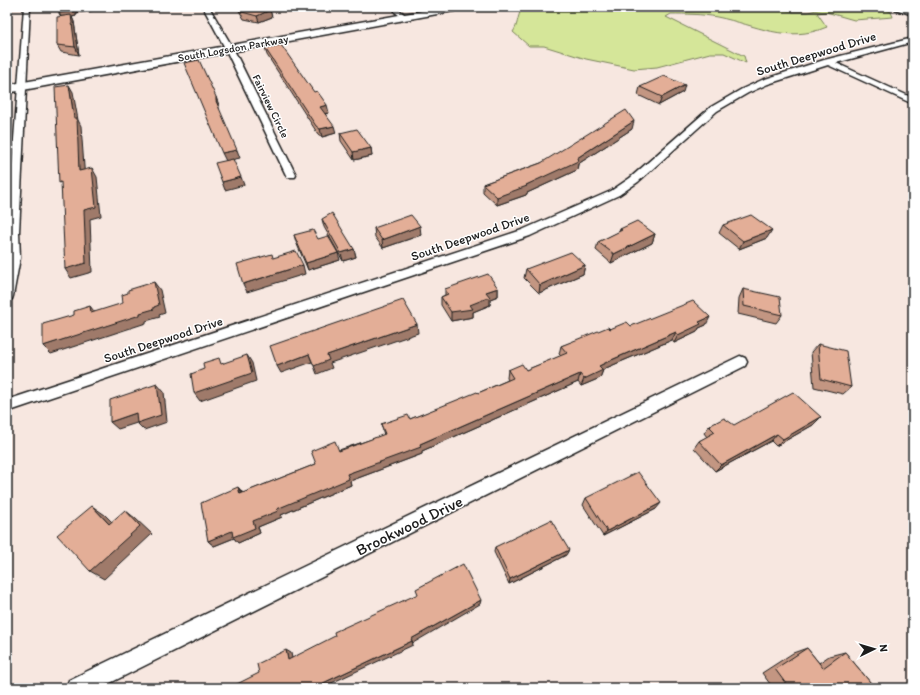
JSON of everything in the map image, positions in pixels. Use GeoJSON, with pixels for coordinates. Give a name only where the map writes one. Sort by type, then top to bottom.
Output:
{"type":"FeatureCollection","features":[{"type":"Feature","properties":{"kind":"main road","name":"South Logsdon Parkway"},"geometry":{"type":"LineString","coordinates":[[401,14],[420,7]]}},
{"type":"Feature","properties":{"kind":"main road","name":"South Logsdon Parkway"},"geometry":{"type":"LineString","coordinates":[[7,88],[22,82],[228,45],[401,14],[459,7]]}},
{"type":"Feature","properties":{"kind":"main road"},"geometry":{"type":"LineString","coordinates":[[898,7],[913,12]]}},
{"type":"Feature","properties":{"kind":"main road","name":"South Logsdon Parkway"},"geometry":{"type":"LineString","coordinates":[[7,81],[22,82]]}},
{"type":"Feature","properties":{"kind":"street"},"geometry":{"type":"LineString","coordinates":[[7,296],[14,258],[13,232],[27,7]]}},
{"type":"Feature","properties":{"kind":"street","name":"Fairview Circle"},"geometry":{"type":"LineString","coordinates":[[206,7],[228,45],[291,175]]}},
{"type":"Feature","properties":{"kind":"street","name":"South Deepwood Drive"},"geometry":{"type":"LineString","coordinates":[[7,406],[526,233],[615,193],[634,180],[714,108],[730,98],[765,82],[827,62],[913,40]]}},
{"type":"Feature","properties":{"kind":"street"},"geometry":{"type":"LineString","coordinates":[[827,62],[913,101]]}},
{"type":"Feature","properties":{"kind":"street","name":"Brookwood Drive"},"geometry":{"type":"LineString","coordinates":[[77,688],[740,362]]}},
{"type":"Feature","properties":{"kind":"green space"},"geometry":{"type":"Polygon","coordinates":[[[529,7],[743,7],[762,10],[778,7],[793,12],[808,12],[821,9],[817,7],[841,9],[846,7],[881,7],[891,12],[893,17],[854,20],[826,12],[817,13],[827,27],[812,32],[798,34],[772,31],[711,16],[671,14],[666,17],[744,56],[746,63],[724,53],[710,53],[657,67],[634,69],[586,59],[544,46],[529,46],[513,32],[521,10],[529,7]]]}},
{"type":"Feature","properties":{"kind":"building"},"geometry":{"type":"Polygon","coordinates":[[[59,7],[77,7],[74,8],[74,11],[59,13],[59,7]]]}},
{"type":"Feature","properties":{"kind":"building"},"geometry":{"type":"Polygon","coordinates":[[[239,7],[268,7],[270,10],[257,16],[242,12],[239,7]]]}},
{"type":"Feature","properties":{"kind":"building"},"geometry":{"type":"Polygon","coordinates":[[[71,15],[75,47],[57,45],[57,17],[71,15]]]}},
{"type":"Feature","properties":{"kind":"building"},"geometry":{"type":"Polygon","coordinates":[[[281,45],[314,92],[317,91],[327,105],[320,107],[334,126],[320,129],[316,126],[265,48],[281,45]]]}},
{"type":"Feature","properties":{"kind":"building"},"geometry":{"type":"Polygon","coordinates":[[[199,60],[216,97],[216,101],[237,150],[222,153],[184,63],[199,60]]]}},
{"type":"Feature","properties":{"kind":"building"},"geometry":{"type":"Polygon","coordinates":[[[664,76],[685,85],[662,97],[640,87],[664,76]]]}},
{"type":"Feature","properties":{"kind":"building"},"geometry":{"type":"Polygon","coordinates":[[[69,85],[74,118],[77,118],[79,171],[92,168],[96,207],[84,210],[86,263],[65,269],[61,182],[59,183],[55,87],[69,85]]]}},
{"type":"Feature","properties":{"kind":"building"},"geometry":{"type":"Polygon","coordinates":[[[626,110],[634,121],[577,158],[578,161],[526,185],[527,186],[497,197],[483,184],[541,163],[626,110]]]}},
{"type":"Feature","properties":{"kind":"building"},"geometry":{"type":"Polygon","coordinates":[[[357,129],[371,148],[353,152],[340,133],[357,129]]]}},
{"type":"Feature","properties":{"kind":"building"},"geometry":{"type":"Polygon","coordinates":[[[233,159],[241,177],[222,182],[215,163],[233,159]]]}},
{"type":"Feature","properties":{"kind":"building"},"geometry":{"type":"Polygon","coordinates":[[[332,213],[354,249],[341,253],[322,219],[332,213]]]}},
{"type":"Feature","properties":{"kind":"building"},"geometry":{"type":"Polygon","coordinates":[[[411,215],[420,226],[382,240],[374,228],[411,215]]]}},
{"type":"Feature","properties":{"kind":"building"},"geometry":{"type":"Polygon","coordinates":[[[751,215],[772,230],[743,241],[723,225],[751,215]]]}},
{"type":"Feature","properties":{"kind":"building"},"geometry":{"type":"Polygon","coordinates":[[[637,221],[655,234],[614,254],[598,242],[622,230],[620,229],[637,221]]]}},
{"type":"Feature","properties":{"kind":"building"},"geometry":{"type":"Polygon","coordinates":[[[313,230],[318,239],[328,236],[338,253],[306,263],[294,235],[313,230]]]}},
{"type":"Feature","properties":{"kind":"building"},"geometry":{"type":"Polygon","coordinates":[[[296,251],[303,265],[243,284],[237,264],[272,254],[273,258],[296,251]]]}},
{"type":"Feature","properties":{"kind":"building"},"geometry":{"type":"Polygon","coordinates":[[[571,252],[585,265],[540,285],[526,269],[571,252]]]}},
{"type":"Feature","properties":{"kind":"building"},"geometry":{"type":"Polygon","coordinates":[[[488,274],[498,288],[486,292],[490,297],[470,305],[473,309],[451,312],[441,297],[448,294],[445,289],[488,274]]]}},
{"type":"Feature","properties":{"kind":"building"},"geometry":{"type":"Polygon","coordinates":[[[154,282],[159,305],[154,307],[154,309],[140,313],[140,315],[43,346],[43,324],[74,315],[74,311],[90,306],[91,313],[123,303],[122,295],[128,293],[128,290],[154,282]]]}},
{"type":"Feature","properties":{"kind":"building"},"geometry":{"type":"Polygon","coordinates":[[[743,289],[780,297],[782,315],[744,306],[743,289]]]}},
{"type":"Feature","properties":{"kind":"building"},"geometry":{"type":"Polygon","coordinates":[[[403,300],[417,324],[327,355],[329,360],[314,366],[309,354],[277,366],[270,346],[403,300]]]}},
{"type":"Feature","properties":{"kind":"building"},"geometry":{"type":"Polygon","coordinates":[[[693,301],[710,317],[699,322],[701,324],[678,335],[676,332],[609,361],[599,366],[603,370],[584,379],[580,374],[420,444],[421,447],[347,474],[349,479],[277,509],[278,511],[253,521],[255,528],[233,537],[232,531],[208,541],[201,503],[238,487],[240,494],[316,464],[311,451],[335,441],[339,451],[385,434],[381,424],[408,415],[410,419],[513,378],[508,370],[522,364],[526,370],[567,353],[561,346],[608,327],[610,329],[627,322],[631,326],[693,301]]]}},
{"type":"Feature","properties":{"kind":"building"},"geometry":{"type":"Polygon","coordinates":[[[818,344],[846,351],[851,387],[821,379],[818,344]]]}},
{"type":"Feature","properties":{"kind":"building"},"geometry":{"type":"Polygon","coordinates":[[[247,355],[252,373],[194,393],[191,374],[204,369],[203,363],[219,358],[221,364],[247,355]]]}},
{"type":"Feature","properties":{"kind":"building"},"geometry":{"type":"Polygon","coordinates":[[[157,384],[161,415],[137,423],[136,413],[110,422],[110,400],[157,384]]]}},
{"type":"Feature","properties":{"kind":"building"},"geometry":{"type":"Polygon","coordinates":[[[793,392],[821,417],[783,439],[777,434],[721,465],[699,441],[715,432],[709,426],[724,418],[734,425],[793,392]]]}},
{"type":"Feature","properties":{"kind":"building"},"geometry":{"type":"Polygon","coordinates":[[[638,472],[661,503],[607,531],[586,498],[638,472]]]}},
{"type":"Feature","properties":{"kind":"building"},"geometry":{"type":"Polygon","coordinates":[[[92,506],[109,524],[125,510],[140,526],[90,571],[57,535],[92,506]]]}},
{"type":"Feature","properties":{"kind":"building"},"geometry":{"type":"Polygon","coordinates":[[[551,520],[569,550],[510,579],[495,547],[551,520]]]}},
{"type":"Feature","properties":{"kind":"building"},"geometry":{"type":"Polygon","coordinates":[[[463,564],[481,600],[411,639],[412,641],[321,684],[323,688],[233,688],[233,686],[259,673],[257,664],[286,650],[288,660],[335,636],[334,632],[418,594],[416,589],[463,564]]]}},
{"type":"Feature","properties":{"kind":"building"},"geometry":{"type":"Polygon","coordinates":[[[807,648],[823,668],[845,652],[875,688],[789,688],[775,669],[807,648]]]}}]}
